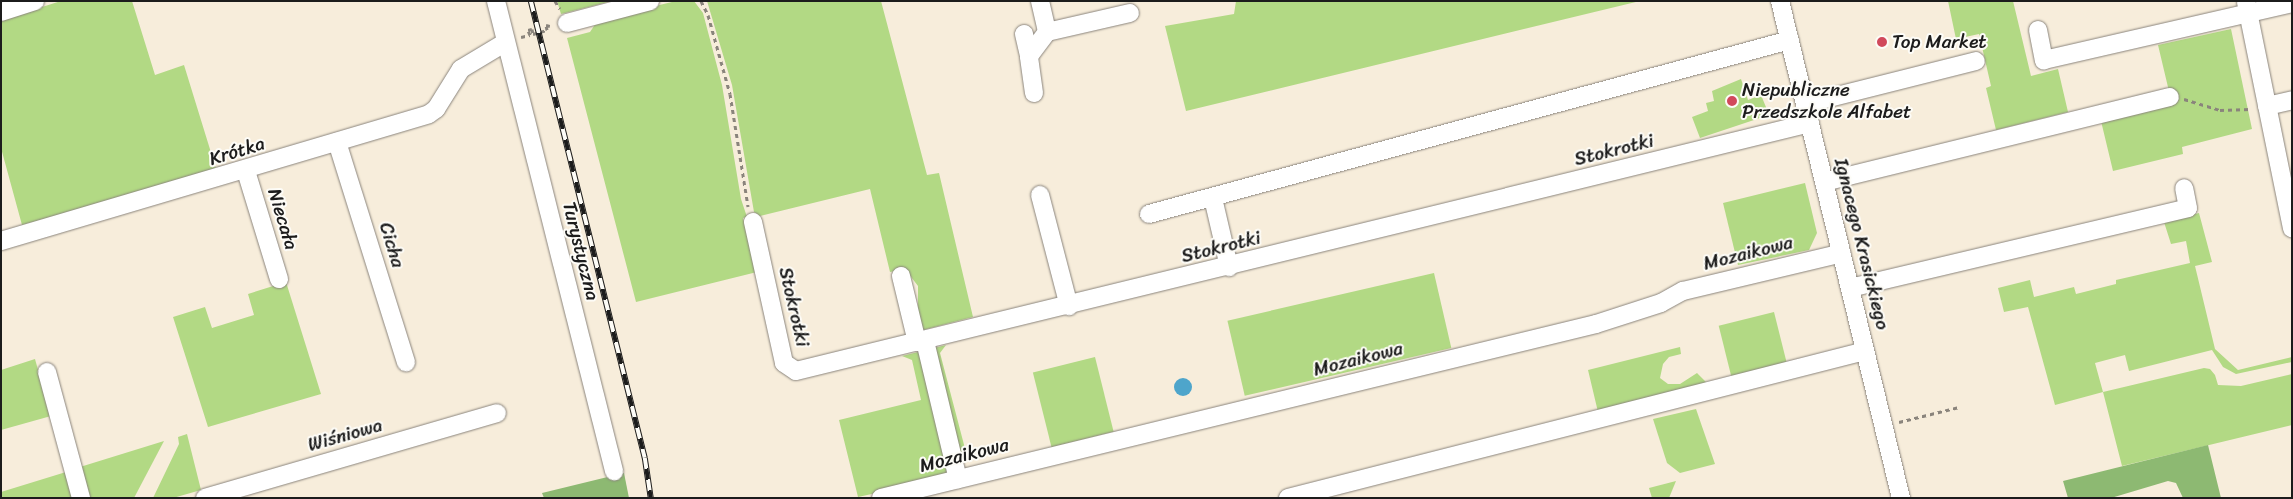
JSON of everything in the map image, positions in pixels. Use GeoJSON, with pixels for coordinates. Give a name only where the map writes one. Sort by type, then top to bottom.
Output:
{"type":"FeatureCollection","features":[{"type":"Feature","properties":{"kind":"street"},"geometry":{"type":"LineString","coordinates":[[1,12],[34,1]]}},
{"type":"Feature","properties":{"kind":"street","name":"Turystyczna"},"geometry":{"type":"LineString","coordinates":[[496,1],[614,471]]}},
{"type":"Feature","properties":{"kind":"street"},"geometry":{"type":"LineString","coordinates":[[567,23],[650,1]]}},
{"type":"Feature","properties":{"kind":"street"},"geometry":{"type":"LineString","coordinates":[[1040,1],[1047,32]]}},
{"type":"Feature","properties":{"kind":"street","name":"Ignacego Krasickiego"},"geometry":{"type":"LineString","coordinates":[[1780,1],[1901,498]]}},
{"type":"Feature","properties":{"kind":"street"},"geometry":{"type":"LineString","coordinates":[[2038,30],[2044,60],[2247,7],[2269,8],[2292,3]]}},
{"type":"Feature","properties":{"kind":"street"},"geometry":{"type":"LineString","coordinates":[[2247,7],[2292,228]]}},
{"type":"Feature","properties":{"kind":"street"},"geometry":{"type":"LineString","coordinates":[[1028,56],[1047,32],[1130,13]]}},
{"type":"Feature","properties":{"kind":"street"},"geometry":{"type":"LineString","coordinates":[[1024,34],[1034,93]]}},
{"type":"Feature","properties":{"kind":"street"},"geometry":{"type":"LineString","coordinates":[[1149,214],[1790,40]]}},
{"type":"Feature","properties":{"kind":"street","name":"Krótka"},"geometry":{"type":"LineString","coordinates":[[1,242],[246,171],[429,114],[436,109],[461,68],[506,42]]}},
{"type":"Feature","properties":{"kind":"street"},"geometry":{"type":"LineString","coordinates":[[1805,104],[1976,61]]}},
{"type":"Feature","properties":{"kind":"street"},"geometry":{"type":"LineString","coordinates":[[1824,182],[2170,97]]}},
{"type":"Feature","properties":{"kind":"street"},"geometry":{"type":"LineString","coordinates":[[2267,106],[2292,100]]}},
{"type":"Feature","properties":{"kind":"street","name":"Stokrotki"},"geometry":{"type":"LineString","coordinates":[[753,222],[784,363],[789,368],[801,370],[1229,267],[1810,123]]}},
{"type":"Feature","properties":{"kind":"street","name":"Cicha"},"geometry":{"type":"LineString","coordinates":[[337,142],[406,362]]}},
{"type":"Feature","properties":{"kind":"street","name":"Niecała"},"geometry":{"type":"LineString","coordinates":[[246,171],[279,279]]}},
{"type":"Feature","properties":{"kind":"street"},"geometry":{"type":"LineString","coordinates":[[1850,288],[2188,208],[2184,188]]}},
{"type":"Feature","properties":{"kind":"street"},"geometry":{"type":"LineString","coordinates":[[1040,195],[1069,306]]}},
{"type":"Feature","properties":{"kind":"street"},"geometry":{"type":"LineString","coordinates":[[1213,198],[1229,267]]}},
{"type":"Feature","properties":{"kind":"street","name":"Mozaikowa"},"geometry":{"type":"LineString","coordinates":[[881,498],[1596,324],[1661,303],[1683,291],[1842,252]]}},
{"type":"Feature","properties":{"kind":"street"},"geometry":{"type":"LineString","coordinates":[[901,276],[921,341],[958,479]]}},
{"type":"Feature","properties":{"kind":"street"},"geometry":{"type":"LineString","coordinates":[[1288,498],[1866,351]]}},
{"type":"Feature","properties":{"kind":"street"},"geometry":{"type":"LineString","coordinates":[[47,372],[81,498]]}},
{"type":"Feature","properties":{"kind":"street","name":"Wiśniowa"},"geometry":{"type":"LineString","coordinates":[[205,498],[497,413]]}},
{"type":"Feature","properties":{"kind":"path"},"geometry":{"type":"LineString","coordinates":[[701,1],[708,14],[730,94],[744,190],[753,222]]}},
{"type":"Feature","properties":{"kind":"path"},"geometry":{"type":"LineString","coordinates":[[525,36],[530,35],[528,30],[532,29],[533,34],[539,32]]}},
{"type":"Feature","properties":{"kind":"path"},"geometry":{"type":"LineString","coordinates":[[2170,97],[2175,95],[2220,110],[2267,106]]}},
{"type":"Feature","properties":{"kind":"path"},"geometry":{"type":"LineString","coordinates":[[1899,422],[1959,407]]}},
{"type":"Feature","properties":{"kind":"green space"},"geometry":{"type":"Polygon","coordinates":[[[61,1],[132,1],[155,75],[184,65],[217,172],[22,225],[1,148],[1,20],[61,1]]]}},
{"type":"Feature","properties":{"kind":"green space"},"geometry":{"type":"Polygon","coordinates":[[[557,1],[612,1],[561,14],[557,1]]]}},
{"type":"Feature","properties":{"kind":"green space"},"geometry":{"type":"Polygon","coordinates":[[[676,1],[694,1],[703,13],[722,85],[741,199],[747,217],[743,218],[757,272],[636,302],[567,38],[590,32],[598,20],[676,1]]]}},
{"type":"Feature","properties":{"kind":"green space"},"geometry":{"type":"Polygon","coordinates":[[[707,1],[881,1],[927,175],[939,173],[973,317],[923,330],[918,317],[918,286],[905,269],[890,272],[870,189],[760,216],[754,212],[732,85],[707,1]]]}},
{"type":"Feature","properties":{"kind":"green space"},"geometry":{"type":"Polygon","coordinates":[[[1236,1],[1640,1],[1186,111],[1165,26],[1234,14],[1236,1]]]}},
{"type":"Feature","properties":{"kind":"green space"},"geometry":{"type":"Polygon","coordinates":[[[1948,1],[2013,1],[2031,76],[2058,69],[2068,112],[1996,130],[1986,88],[1991,86],[1979,34],[1956,39],[1948,1]]]}},
{"type":"Feature","properties":{"kind":"green space"},"geometry":{"type":"Polygon","coordinates":[[[2231,29],[2252,129],[2182,147],[2183,154],[2113,171],[2101,121],[2172,104],[2158,45],[2231,29]]]}},
{"type":"Feature","properties":{"kind":"green space"},"geometry":{"type":"Polygon","coordinates":[[[1741,79],[1748,100],[1761,95],[1768,112],[1766,116],[1700,138],[1692,117],[1708,111],[1706,103],[1714,101],[1712,91],[1741,79]]]}},
{"type":"Feature","properties":{"kind":"green space"},"geometry":{"type":"Polygon","coordinates":[[[1805,183],[1817,233],[1809,250],[1738,265],[1723,203],[1805,183]]]}},
{"type":"Feature","properties":{"kind":"green space"},"geometry":{"type":"Polygon","coordinates":[[[2199,213],[2212,262],[2195,266],[2215,349],[2238,370],[2292,357],[2292,362],[2236,374],[2223,367],[2212,350],[2129,371],[2125,355],[2095,363],[2103,392],[2055,405],[2028,307],[2004,312],[1998,288],[2030,280],[2034,297],[2074,287],[2076,294],[2116,284],[2116,280],[2190,263],[2186,241],[2171,244],[2164,222],[2199,213]]]}},
{"type":"Feature","properties":{"kind":"green space"},"geometry":{"type":"Polygon","coordinates":[[[1434,273],[1451,348],[1245,396],[1227,321],[1434,273]]]}},
{"type":"Feature","properties":{"kind":"green space"},"geometry":{"type":"Polygon","coordinates":[[[286,282],[321,394],[208,427],[173,317],[205,307],[212,328],[254,315],[248,294],[286,282]]]}},
{"type":"Feature","properties":{"kind":"green space"},"geometry":{"type":"Polygon","coordinates":[[[1774,312],[1787,365],[1732,379],[1719,326],[1774,312]]]}},
{"type":"Feature","properties":{"kind":"green space"},"geometry":{"type":"Polygon","coordinates":[[[946,345],[940,353],[968,460],[957,451],[934,348],[946,345]]]}},
{"type":"Feature","properties":{"kind":"green space"},"geometry":{"type":"Polygon","coordinates":[[[1680,347],[1681,354],[1669,357],[1663,364],[1660,378],[1668,384],[1680,384],[1697,373],[1709,385],[1598,412],[1588,370],[1680,347]]]}},
{"type":"Feature","properties":{"kind":"green space"},"geometry":{"type":"Polygon","coordinates":[[[918,352],[924,360],[948,465],[945,478],[858,497],[839,420],[921,400],[912,360],[902,356],[918,352]]]}},
{"type":"Feature","properties":{"kind":"green space"},"geometry":{"type":"Polygon","coordinates":[[[1095,357],[1114,432],[1052,447],[1033,372],[1095,357]]]}},
{"type":"Feature","properties":{"kind":"green space"},"geometry":{"type":"Polygon","coordinates":[[[35,359],[51,416],[1,430],[1,370],[35,359]]]}},
{"type":"Feature","properties":{"kind":"green space"},"geometry":{"type":"Polygon","coordinates":[[[2204,368],[2210,369],[2215,375],[2218,385],[2241,386],[2292,374],[2292,425],[2122,466],[2103,392],[2204,368]]]}},
{"type":"Feature","properties":{"kind":"green space"},"geometry":{"type":"Polygon","coordinates":[[[1696,409],[1715,464],[1680,473],[1667,463],[1653,419],[1696,409]]]}},
{"type":"Feature","properties":{"kind":"green space"},"geometry":{"type":"Polygon","coordinates":[[[187,434],[201,490],[173,498],[153,498],[179,444],[178,437],[187,434]]]}},
{"type":"Feature","properties":{"kind":"green space"},"geometry":{"type":"Polygon","coordinates":[[[164,441],[134,498],[88,498],[80,467],[164,441]]]}},
{"type":"Feature","properties":{"kind":"green space"},"geometry":{"type":"Polygon","coordinates":[[[2208,445],[2221,498],[2183,498],[2176,483],[2168,481],[2111,498],[2068,498],[2063,481],[2208,445]]]}},
{"type":"Feature","properties":{"kind":"green space"},"geometry":{"type":"Polygon","coordinates":[[[66,472],[73,498],[1,498],[1,492],[66,472]]]}},
{"type":"Feature","properties":{"kind":"green space"},"geometry":{"type":"Polygon","coordinates":[[[624,473],[629,498],[544,498],[542,493],[624,473]]]}},
{"type":"Feature","properties":{"kind":"green space"},"geometry":{"type":"Polygon","coordinates":[[[1676,481],[1669,498],[1652,498],[1649,488],[1676,481]]]}},
{"type":"Feature","properties":{"kind":"water"},"geometry":{"type":"Polygon","coordinates":[[[1183,378],[1189,381],[1192,387],[1189,393],[1183,396],[1177,393],[1174,387],[1177,381],[1183,378]]]}},
{"type":"Feature","properties":{"kind":"railway"},"geometry":{"type":"LineString","coordinates":[[531,1],[645,458],[651,498]]}},
{"type":"Feature","properties":{"kind":"place","name":"Top Market"},"geometry":{"type":"Point","coordinates":[1882,42]}},
{"type":"Feature","properties":{"kind":"place","name":"Niepubliczne Przedszkole Alfabet"},"geometry":{"type":"Point","coordinates":[1732,101]}}]}
